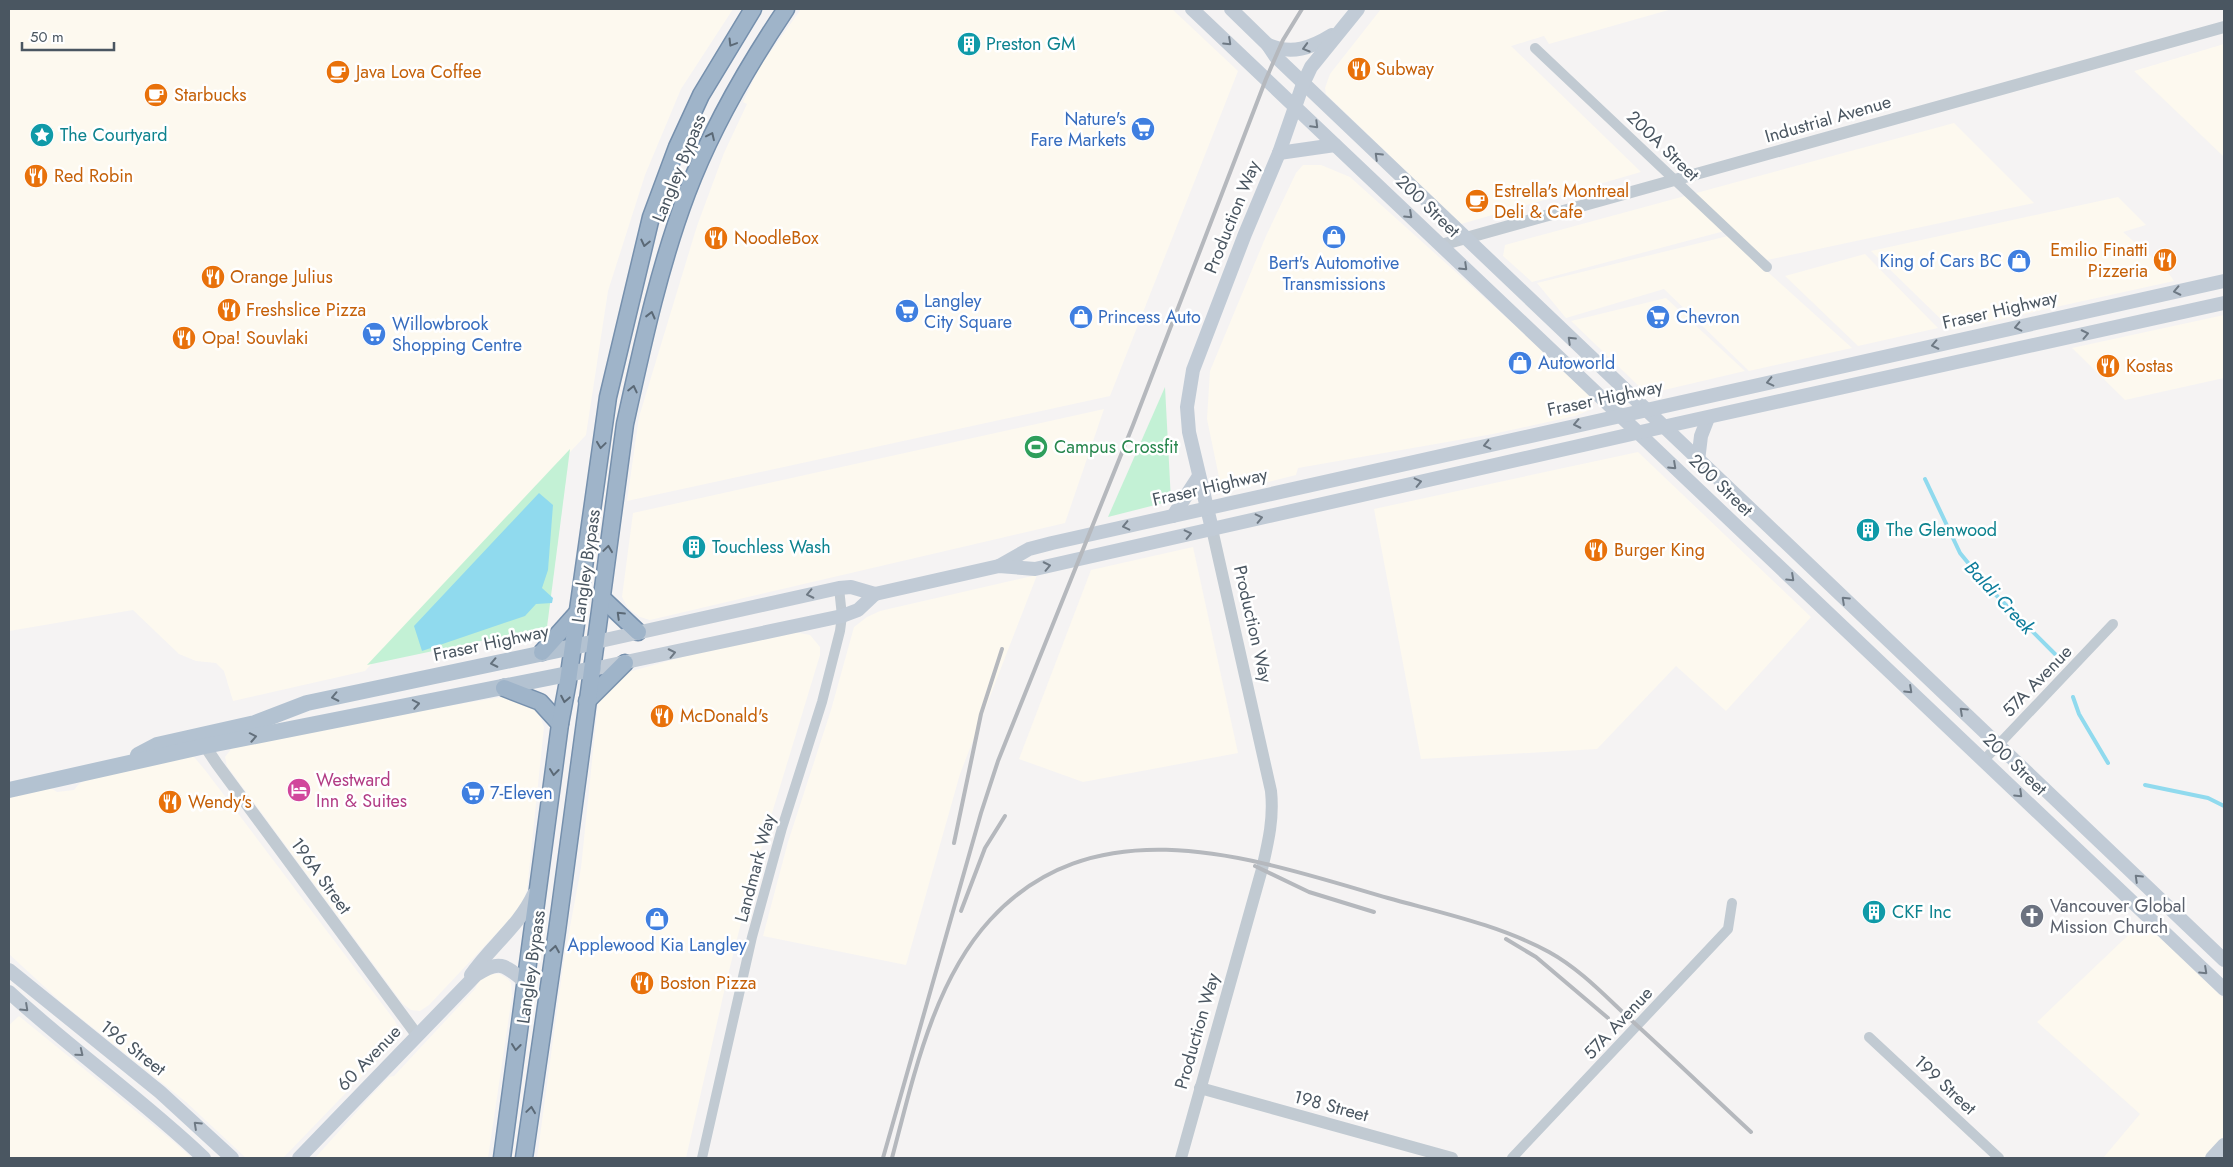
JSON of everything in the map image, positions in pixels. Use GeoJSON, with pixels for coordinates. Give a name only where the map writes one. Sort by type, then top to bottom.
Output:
{"type":"FeatureCollection","features":[{"type":"Feature","properties":{"kind":"highway","name":"Langley Bypass"},"geometry":{"type":"LineString","coordinates":[[502,1158],[524,981],[608,397],[651,216],[677,147],[701,95],[752,9]]}},
{"type":"Feature","properties":{"kind":"highway","name":"Langley Bypass"},"geometry":{"type":"LineString","coordinates":[[524,1158],[557,931],[625,424],[639,362],[671,242],[692,181],[722,113],[753,59],[786,9]]}},
{"type":"Feature","properties":{"kind":"highway"},"geometry":{"type":"LineString","coordinates":[[601,598],[638,632]]}},
{"type":"Feature","properties":{"kind":"highway"},"geometry":{"type":"LineString","coordinates":[[542,652],[576,614]]}},
{"type":"Feature","properties":{"kind":"highway"},"geometry":{"type":"LineString","coordinates":[[587,701],[625,663]]}},
{"type":"Feature","properties":{"kind":"highway"},"geometry":{"type":"LineString","coordinates":[[504,688],[540,702],[560,724]]}},
{"type":"Feature","properties":{"kind":"main road","name":"200 Street"},"geometry":{"type":"LineString","coordinates":[[1192,9],[1334,146],[1441,245],[2224,989]]}},
{"type":"Feature","properties":{"kind":"main road","name":"200 Street"},"geometry":{"type":"LineString","coordinates":[[1231,9],[1268,45],[1276,57],[1303,84],[2224,960]]}},
{"type":"Feature","properties":{"kind":"main road","name":"Production Way"},"geometry":{"type":"LineString","coordinates":[[1212,528],[1189,432],[1187,407],[1193,370],[1241,243],[1279,153],[1303,84],[1312,67],[1358,9]]}},
{"type":"Feature","properties":{"kind":"main road"},"geometry":{"type":"LineString","coordinates":[[1268,45],[1279,50],[1302,50],[1318,44],[1341,30]]}},
{"type":"Feature","properties":{"kind":"main road"},"geometry":{"type":"LineString","coordinates":[[1279,153],[1334,146]]}},
{"type":"Feature","properties":{"kind":"main road","name":"Fraser Highway"},"geometry":{"type":"LineString","coordinates":[[999,566],[1030,549],[1619,415],[2224,281]]}},
{"type":"Feature","properties":{"kind":"main road","name":"Fraser Highway"},"geometry":{"type":"LineString","coordinates":[[9,790],[122,765],[255,723],[307,703],[839,588],[851,587],[875,594],[999,566],[1035,568],[2224,303]]}},
{"type":"Feature","properties":{"kind":"main road"},"geometry":{"type":"LineString","coordinates":[[1698,461],[1701,436],[1708,418]]}},
{"type":"Feature","properties":{"kind":"main road"},"geometry":{"type":"LineString","coordinates":[[1173,516],[1199,476]]}},
{"type":"Feature","properties":{"kind":"main road","name":"Fraser Highway"},"geometry":{"type":"LineString","coordinates":[[204,740],[504,688],[842,616],[858,610],[875,594]]}},
{"type":"Feature","properties":{"kind":"main road","name":"Fraser Highway"},"geometry":{"type":"LineString","coordinates":[[9,779],[29,776],[59,779]]}},
{"type":"Feature","properties":{"kind":"main road"},"geometry":{"type":"LineString","coordinates":[[466,983],[482,959],[527,910],[538,886]]}},
{"type":"Feature","properties":{"kind":"main road"},"geometry":{"type":"LineString","coordinates":[[466,983],[486,968],[499,964],[510,968],[524,981]]}},
{"type":"Feature","properties":{"kind":"main road","name":"196 Street"},"geometry":{"type":"LineString","coordinates":[[9,970],[28,984],[78,1028],[160,1092],[232,1158]]}},
{"type":"Feature","properties":{"kind":"main road","name":"60 Avenue"},"geometry":{"type":"LineString","coordinates":[[300,1158],[466,983]]}},
{"type":"Feature","properties":{"kind":"main road"},"geometry":{"type":"LineString","coordinates":[[9,984],[28,984]]}},
{"type":"Feature","properties":{"kind":"main road","name":"196 Street"},"geometry":{"type":"LineString","coordinates":[[9,992],[42,1023],[166,1123],[204,1158]]}},
{"type":"Feature","properties":{"kind":"main road"},"geometry":{"type":"LineString","coordinates":[[42,1023],[78,1028]]}},
{"type":"Feature","properties":{"kind":"main road"},"geometry":{"type":"LineString","coordinates":[[2212,1158],[2224,1145]]}},
{"type":"Feature","properties":{"kind":"street","name":"Industrial Avenue"},"geometry":{"type":"LineString","coordinates":[[1441,245],[2224,27]]}},
{"type":"Feature","properties":{"kind":"street","name":"200A Street"},"geometry":{"type":"LineString","coordinates":[[1535,48],[1768,267]]}},
{"type":"Feature","properties":{"kind":"street","name":"Production Way"},"geometry":{"type":"LineString","coordinates":[[1181,1158],[1263,862],[1271,828],[1272,809],[1271,791],[1212,528]]}},
{"type":"Feature","properties":{"kind":"street","name":"Landmark Way"},"geometry":{"type":"LineString","coordinates":[[702,1158],[752,937],[782,828],[822,702],[840,631],[842,616],[839,588]]}},
{"type":"Feature","properties":{"kind":"street","name":"57A Avenue"},"geometry":{"type":"LineString","coordinates":[[1984,760],[2113,624]]}},
{"type":"Feature","properties":{"kind":"street","name":"196A Street"},"geometry":{"type":"LineString","coordinates":[[204,740],[416,1035]]}},
{"type":"Feature","properties":{"kind":"street","name":"57A Avenue"},"geometry":{"type":"LineString","coordinates":[[1512,1158],[1728,929],[1732,903]]}},
{"type":"Feature","properties":{"kind":"street","name":"199 Street"},"geometry":{"type":"LineString","coordinates":[[1869,1037],[1999,1158]]}},
{"type":"Feature","properties":{"kind":"street","name":"198 Street"},"geometry":{"type":"LineString","coordinates":[[1200,1088],[1452,1158]]}},
{"type":"Feature","properties":{"kind":"shaded area"},"geometry":{"type":"Polygon","coordinates":[[[9,9],[733,9],[681,89],[645,175],[608,291],[586,435],[365,671],[233,701],[224,671],[216,663],[196,661],[179,654],[133,610],[9,631],[9,9]]]}},
{"type":"Feature","properties":{"kind":"shaded area","name":"Langley City Square"},"geometry":{"type":"Polygon","coordinates":[[[801,9],[1172,9],[1238,71],[1110,396],[627,501],[639,417],[697,226],[724,153],[747,104],[743,102],[759,68],[801,9]]]}},
{"type":"Feature","properties":{"kind":"shaded area"},"geometry":{"type":"Polygon","coordinates":[[[1381,9],[1672,9],[1549,44],[1544,36],[1511,46],[1641,172],[1461,224],[1326,94],[1325,88],[1330,74],[1381,9]]]}},
{"type":"Feature","properties":{"kind":"shaded area"},"geometry":{"type":"Polygon","coordinates":[[[2224,44],[2224,157],[2134,71],[2224,44]]]}},
{"type":"Feature","properties":{"kind":"shaded area"},"geometry":{"type":"Polygon","coordinates":[[[1954,123],[2034,203],[1767,260],[1732,229],[1532,282],[1503,256],[1505,245],[1954,123]]]}},
{"type":"Feature","properties":{"kind":"shaded area"},"geometry":{"type":"Polygon","coordinates":[[[1303,165],[1321,165],[1350,177],[1518,328],[1593,399],[1593,406],[1590,410],[1575,416],[1493,434],[1298,468],[1296,475],[1236,490],[1220,482],[1207,419],[1210,371],[1266,236],[1296,173],[1303,165]]]}},
{"type":"Feature","properties":{"kind":"shaded area","name":"King of Cars BC"},"geometry":{"type":"Polygon","coordinates":[[[2118,197],[2146,225],[2123,232],[2167,271],[2174,281],[1952,330],[1871,251],[2118,197]]]}},
{"type":"Feature","properties":{"kind":"shaded area"},"geometry":{"type":"Polygon","coordinates":[[[1728,236],[1852,348],[1749,371],[1664,289],[1566,318],[1537,283],[1728,236]]]}},
{"type":"Feature","properties":{"kind":"shaded area"},"geometry":{"type":"Polygon","coordinates":[[[1865,254],[1938,328],[1858,346],[1785,276],[1865,254]]]}},
{"type":"Feature","properties":{"kind":"shaded area"},"geometry":{"type":"Polygon","coordinates":[[[1666,298],[1745,371],[1647,394],[1571,321],[1666,298]]]}},
{"type":"Feature","properties":{"kind":"shaded area"},"geometry":{"type":"Polygon","coordinates":[[[2224,315],[2224,378],[2125,400],[2072,348],[2224,315]]]}},
{"type":"Feature","properties":{"kind":"shaded area"},"geometry":{"type":"Polygon","coordinates":[[[1104,409],[1065,523],[650,620],[640,617],[628,608],[622,597],[633,513],[1104,409]]]}},
{"type":"Feature","properties":{"kind":"shaded area"},"geometry":{"type":"Polygon","coordinates":[[[1638,452],[1811,617],[1726,711],[1676,666],[1597,749],[1421,759],[1374,509],[1638,452]]]}},
{"type":"Feature","properties":{"kind":"shaded area"},"geometry":{"type":"Polygon","coordinates":[[[1193,547],[1238,753],[1083,782],[1019,759],[1091,570],[1193,547]]]}},
{"type":"Feature","properties":{"kind":"shaded area"},"geometry":{"type":"Polygon","coordinates":[[[1037,575],[960,774],[906,965],[763,936],[788,842],[831,710],[854,627],[867,617],[880,611],[1037,575]]]}},
{"type":"Feature","properties":{"kind":"shaded area"},"geometry":{"type":"Polygon","coordinates":[[[794,632],[810,635],[820,647],[820,655],[752,879],[686,1158],[537,1158],[564,959],[581,868],[598,703],[601,694],[621,674],[708,650],[794,632]]]}},
{"type":"Feature","properties":{"kind":"shaded area"},"geometry":{"type":"Polygon","coordinates":[[[509,696],[534,708],[544,727],[527,890],[523,902],[512,917],[429,1005],[420,1011],[411,1010],[403,1004],[227,766],[225,757],[232,748],[341,723],[509,696]]]}},
{"type":"Feature","properties":{"kind":"shaded area"},"geometry":{"type":"Polygon","coordinates":[[[194,757],[205,770],[395,1021],[399,1030],[394,1043],[283,1158],[246,1158],[186,1102],[62,1003],[9,954],[9,797],[51,788],[57,792],[74,790],[79,784],[88,779],[194,757]]]}},
{"type":"Feature","properties":{"kind":"shaded area"},"geometry":{"type":"Polygon","coordinates":[[[2143,921],[2224,999],[2224,1136],[2204,1158],[2103,1158],[2140,1114],[2037,1022],[2143,921]]]}},
{"type":"Feature","properties":{"kind":"shaded area"},"geometry":{"type":"Polygon","coordinates":[[[491,974],[500,974],[508,979],[511,983],[512,996],[488,1158],[315,1158],[369,1098],[389,1077],[394,1076],[475,989],[479,980],[491,974]]]}},
{"type":"Feature","properties":{"kind":"shaded area"},"geometry":{"type":"Polygon","coordinates":[[[19,1016],[192,1158],[10,1158],[9,1025],[19,1016]]]}},
{"type":"Feature","properties":{"kind":"green space"},"geometry":{"type":"Polygon","coordinates":[[[1165,387],[1171,501],[1108,517],[1165,387]]]}},
{"type":"Feature","properties":{"kind":"green space"},"geometry":{"type":"Polygon","coordinates":[[[570,449],[547,627],[367,665],[570,449]]]}},
{"type":"Feature","properties":{"kind":"water"},"geometry":{"type":"Polygon","coordinates":[[[539,493],[553,505],[548,570],[542,588],[553,598],[552,603],[536,604],[525,616],[422,651],[414,626],[539,493]]]}},
{"type":"Feature","properties":{"kind":"waterway","name":"Baldi Creek"},"geometry":{"type":"LineString","coordinates":[[1925,479],[1960,553],[1987,586],[2056,655]]}},
{"type":"Feature","properties":{"kind":"waterway","name":"Baldi Creek"},"geometry":{"type":"LineString","coordinates":[[2073,697],[2079,714],[2108,763]]}},
{"type":"Feature","properties":{"kind":"waterway","name":"Baldi Creek"},"geometry":{"type":"LineString","coordinates":[[2145,785],[2208,798],[2224,806]]}},
{"type":"Feature","properties":{"kind":"railway"},"geometry":{"type":"LineString","coordinates":[[883,1158],[981,813],[998,761],[1133,425],[1266,79],[1283,40],[1302,9]]}},
{"type":"Feature","properties":{"kind":"railway"},"geometry":{"type":"LineString","coordinates":[[954,843],[981,714],[1002,649]]}},
{"type":"Feature","properties":{"kind":"railway"},"geometry":{"type":"LineString","coordinates":[[961,911],[985,848],[1005,816]]}},
{"type":"Feature","properties":{"kind":"railway"},"geometry":{"type":"LineString","coordinates":[[892,1158],[917,1064],[939,1002],[970,945],[990,920],[1033,884],[1079,861],[1129,851],[1180,850],[1233,857],[1286,869],[1490,927],[1530,943],[1560,959],[1602,992],[1751,1132]]}},
{"type":"Feature","properties":{"kind":"railway"},"geometry":{"type":"LineString","coordinates":[[1255,866],[1309,892],[1374,912]]}},
{"type":"Feature","properties":{"kind":"railway"},"geometry":{"type":"LineString","coordinates":[[1506,939],[1536,957],[1608,1018]]}},
{"type":"Feature","properties":{"kind":"place","name":"Preston GM"},"geometry":{"type":"Point","coordinates":[969,44]}},
{"type":"Feature","properties":{"kind":"place","name":"Subway"},"geometry":{"type":"Point","coordinates":[1359,69]}},
{"type":"Feature","properties":{"kind":"place","name":"Java Lova Coffee"},"geometry":{"type":"Point","coordinates":[338,72]}},
{"type":"Feature","properties":{"kind":"place","name":"Starbucks"},"geometry":{"type":"Point","coordinates":[156,95]}},
{"type":"Feature","properties":{"kind":"place","name":"Nature's Fare Markets"},"geometry":{"type":"Point","coordinates":[1143,129]}},
{"type":"Feature","properties":{"kind":"place","name":"The Courtyard"},"geometry":{"type":"Point","coordinates":[42,135]}},
{"type":"Feature","properties":{"kind":"place","name":"Red Robin"},"geometry":{"type":"Point","coordinates":[36,176]}},
{"type":"Feature","properties":{"kind":"place","name":"Estrella's Montreal Deli & Cafe"},"geometry":{"type":"Point","coordinates":[1477,201]}},
{"type":"Feature","properties":{"kind":"place","name":"Bert's Automotive Transmissions"},"geometry":{"type":"Point","coordinates":[1334,237]}},
{"type":"Feature","properties":{"kind":"place","name":"NoodleBox"},"geometry":{"type":"Point","coordinates":[716,238]}},
{"type":"Feature","properties":{"kind":"place","name":"Emilio Finatti Pizzeria"},"geometry":{"type":"Point","coordinates":[2165,260]}},
{"type":"Feature","properties":{"kind":"place","name":"King of Cars BC"},"geometry":{"type":"Point","coordinates":[2019,261]}},
{"type":"Feature","properties":{"kind":"place","name":"Orange Julius"},"geometry":{"type":"Point","coordinates":[213,277]}},
{"type":"Feature","properties":{"kind":"place","name":"Freshslice Pizza"},"geometry":{"type":"Point","coordinates":[229,310]}},
{"type":"Feature","properties":{"kind":"place","name":"Langley City Square"},"geometry":{"type":"Point","coordinates":[907,311]}},
{"type":"Feature","properties":{"kind":"place","name":"Princess Auto"},"geometry":{"type":"Point","coordinates":[1081,317]}},
{"type":"Feature","properties":{"kind":"place","name":"Chevron"},"geometry":{"type":"Point","coordinates":[1658,317]}},
{"type":"Feature","properties":{"kind":"place","name":"Willowbrook Shopping Centre"},"geometry":{"type":"Point","coordinates":[374,334]}},
{"type":"Feature","properties":{"kind":"place","name":"Opa! Souvlaki"},"geometry":{"type":"Point","coordinates":[184,338]}},
{"type":"Feature","properties":{"kind":"place","name":"Autoworld"},"geometry":{"type":"Point","coordinates":[1520,363]}},
{"type":"Feature","properties":{"kind":"place","name":"Kostas"},"geometry":{"type":"Point","coordinates":[2108,366]}},
{"type":"Feature","properties":{"kind":"place","name":"Campus Crossfit"},"geometry":{"type":"Point","coordinates":[1036,447]}},
{"type":"Feature","properties":{"kind":"place","name":"The Glenwood"},"geometry":{"type":"Point","coordinates":[1868,530]}},
{"type":"Feature","properties":{"kind":"place","name":"Touchless Wash"},"geometry":{"type":"Point","coordinates":[694,547]}},
{"type":"Feature","properties":{"kind":"place","name":"Burger King"},"geometry":{"type":"Point","coordinates":[1596,550]}},
{"type":"Feature","properties":{"kind":"place","name":"McDonald's"},"geometry":{"type":"Point","coordinates":[662,716]}},
{"type":"Feature","properties":{"kind":"place","name":"Westward Inn & Suites"},"geometry":{"type":"Point","coordinates":[299,790]}},
{"type":"Feature","properties":{"kind":"place","name":"7-Eleven"},"geometry":{"type":"Point","coordinates":[473,793]}},
{"type":"Feature","properties":{"kind":"place","name":"Wendy's"},"geometry":{"type":"Point","coordinates":[170,802]}},
{"type":"Feature","properties":{"kind":"place","name":"CKF Inc"},"geometry":{"type":"Point","coordinates":[1874,912]}},
{"type":"Feature","properties":{"kind":"place","name":"Vancouver Global Mission Church"},"geometry":{"type":"Point","coordinates":[2032,916]}},
{"type":"Feature","properties":{"kind":"place","name":"Applewood Kia Langley"},"geometry":{"type":"Point","coordinates":[657,919]}},
{"type":"Feature","properties":{"kind":"place","name":"Boston Pizza"},"geometry":{"type":"Point","coordinates":[642,983]}}]}
